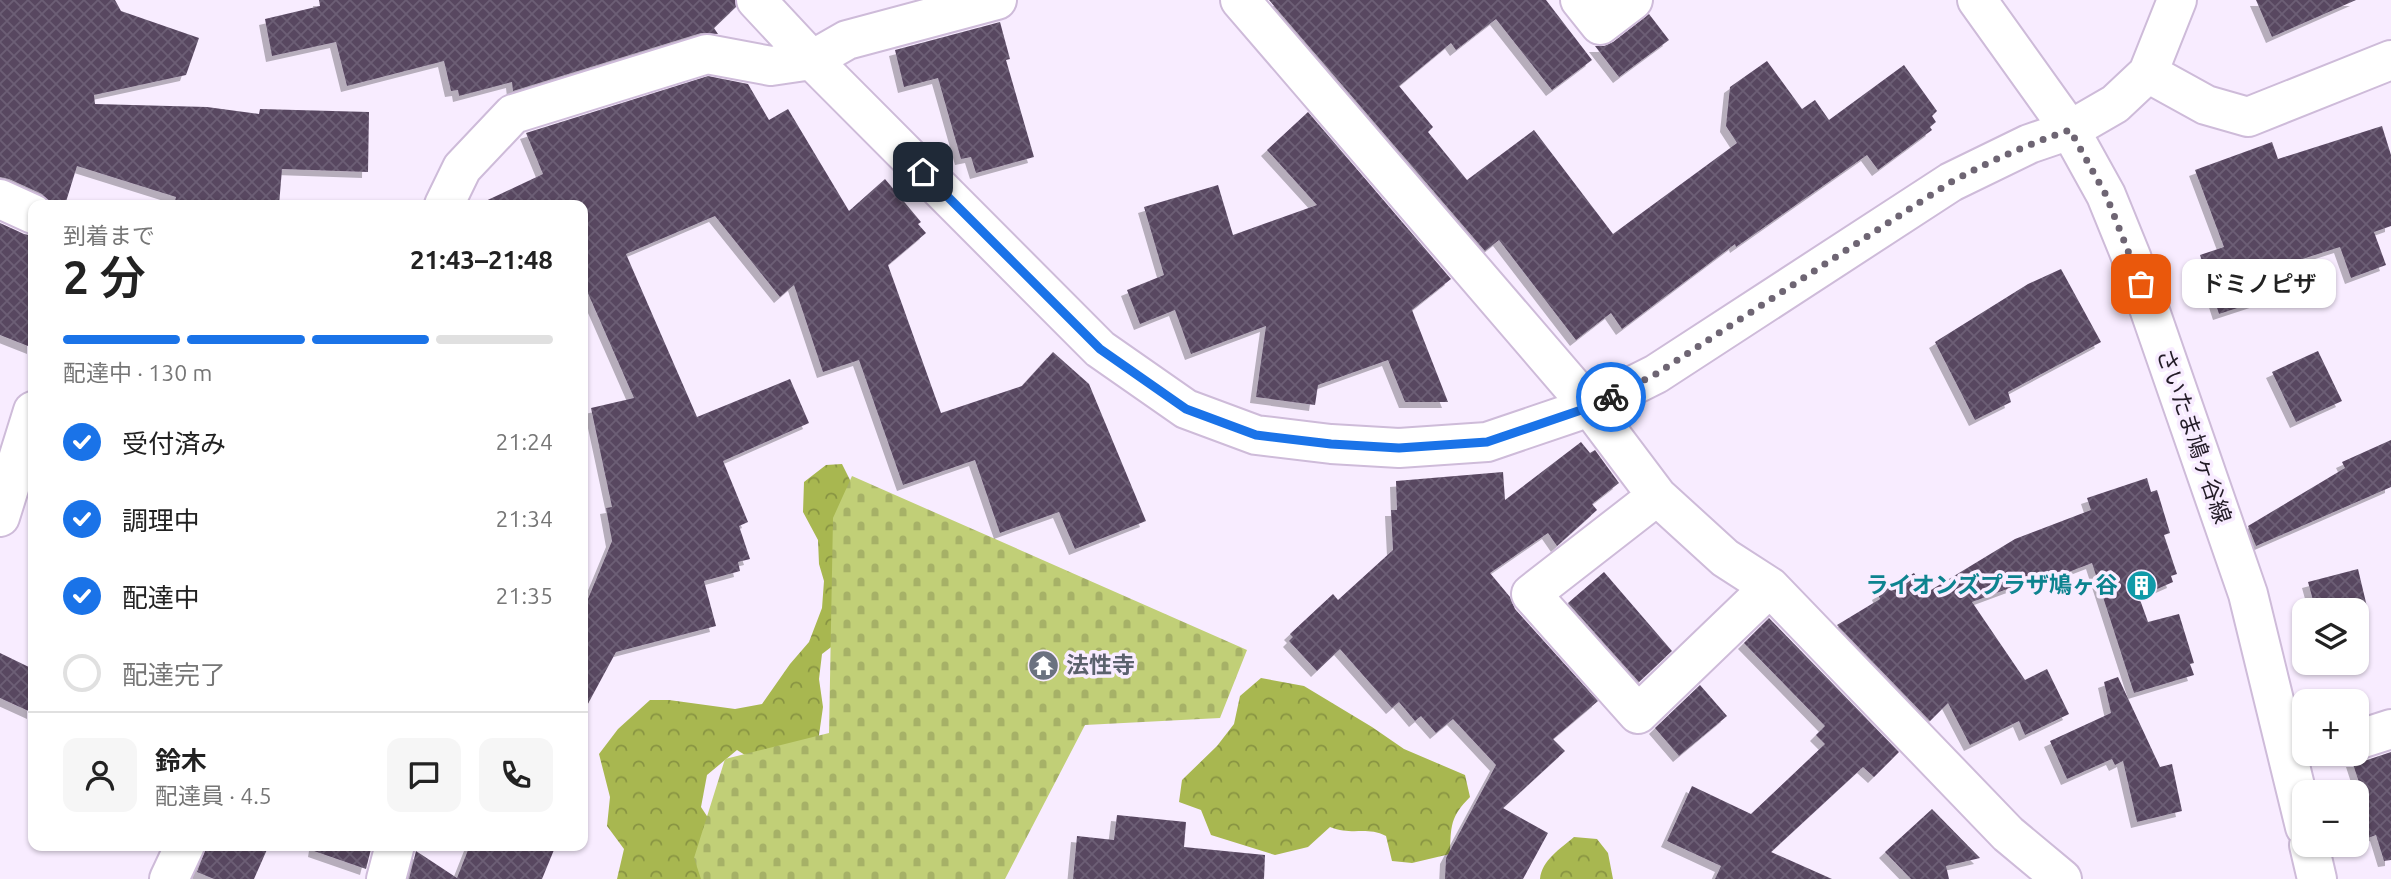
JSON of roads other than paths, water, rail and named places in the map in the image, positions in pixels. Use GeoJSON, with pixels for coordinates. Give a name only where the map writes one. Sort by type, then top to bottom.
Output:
{"type":"FeatureCollection","features":[{"type":"Feature","properties":{"kind":"street"},"geometry":{"type":"LineString","coordinates":[[756,0],[812,60],[1100,349],[1186,409],[1256,435],[1331,444],[1399,448],[1487,442],[1590,407],[1656,374],[1951,182],[2017,149],[2070,130],[2115,104],[2148,73],[2177,0]]}},
{"type":"Feature","properties":{"kind":"street"},"geometry":{"type":"LineString","coordinates":[[446,200],[462,168],[513,114],[707,54],[771,66],[812,60],[847,40],[949,6],[997,0]]}},
{"type":"Feature","properties":{"kind":"street"},"geometry":{"type":"LineString","coordinates":[[1240,0],[1590,407],[1657,496],[1725,558],[1770,587],[2008,834],[2062,879]]}},
{"type":"Feature","properties":{"kind":"street"},"geometry":{"type":"LineString","coordinates":[[1580,0],[1600,25],[1633,0]]}},
{"type":"Feature","properties":{"kind":"street","name":"さいたま鳩ヶ谷線"},"geometry":{"type":"LineString","coordinates":[[1977,0],[2070,130],[2106,195],[2132,259],[2223,515],[2292,733]]}},
{"type":"Feature","properties":{"kind":"street"},"geometry":{"type":"LineString","coordinates":[[2148,73],[2206,105],[2248,117],[2391,60]]}},
{"type":"Feature","properties":{"kind":"street"},"geometry":{"type":"LineString","coordinates":[[0,199],[28,212]]}},
{"type":"Feature","properties":{"kind":"street"},"geometry":{"type":"LineString","coordinates":[[0,517],[28,427]]}},
{"type":"Feature","properties":{"kind":"street"},"geometry":{"type":"LineString","coordinates":[[1657,496],[1531,594],[1638,714],[1770,587]]}},
{"type":"Feature","properties":{"kind":"street"},"geometry":{"type":"LineString","coordinates":[[2369,736],[2391,729]]}},
{"type":"Feature","properties":{"kind":"street"},"geometry":{"type":"LineString","coordinates":[[169,879],[182,851]]}},
{"type":"Feature","properties":{"kind":"street"},"geometry":{"type":"LineString","coordinates":[[386,879],[393,851]]}},
{"type":"Feature","properties":{"kind":"street"},"geometry":{"type":"LineString","coordinates":[[2312,857],[2317,879]]}},
{"type":"Feature","properties":{"kind":"place","name":"ドミノピザ"},"geometry":{"type":"Point","coordinates":[2141,284]}},
{"type":"Feature","properties":{"kind":"place","name":"ライオンズプラザ鳩ヶ谷"},"geometry":{"type":"Point","coordinates":[2141,585]}},
{"type":"Feature","properties":{"kind":"place","name":"法性寺"},"geometry":{"type":"Point","coordinates":[1043,665]}}]}
